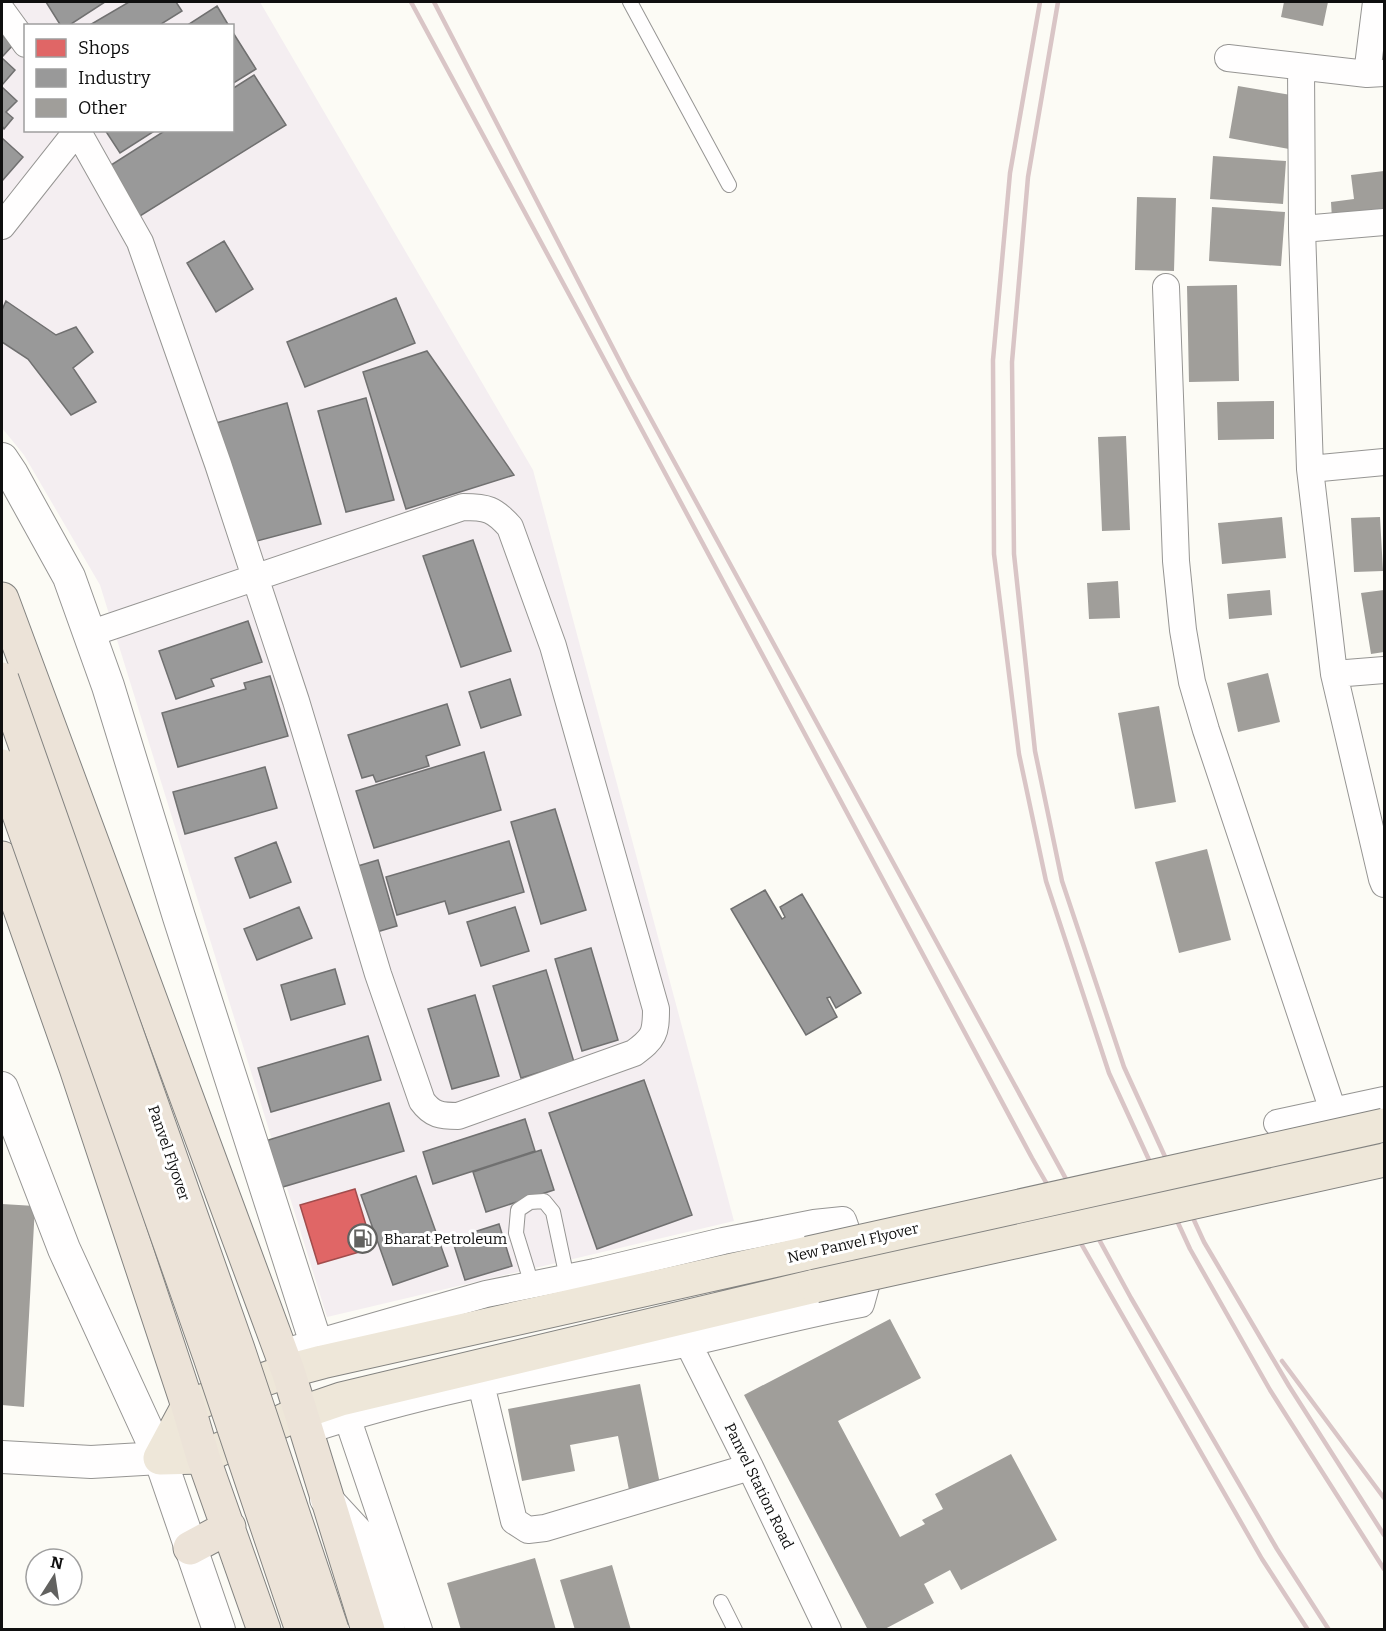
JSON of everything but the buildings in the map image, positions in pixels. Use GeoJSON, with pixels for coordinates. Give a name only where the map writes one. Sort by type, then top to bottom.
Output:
{"type":"FeatureCollection","features":[{"type":"Feature","properties":{"kind":"highway"},"geometry":{"type":"LineString","coordinates":[[2,598],[284,1362],[368,1629]]}},
{"type":"Feature","properties":{"kind":"highway","name":"Panvel Flyover"},"geometry":{"type":"LineString","coordinates":[[2,679],[238,1349],[332,1629]]}},
{"type":"Feature","properties":{"kind":"highway","name":"Panvel Flyover"},"geometry":{"type":"LineString","coordinates":[[2,766],[210,1357],[302,1629]]}},
{"type":"Feature","properties":{"kind":"highway"},"geometry":{"type":"LineString","coordinates":[[2,858],[76,1068],[203,1457],[264,1629]]}},
{"type":"Feature","properties":{"kind":"highway"},"geometry":{"type":"LineString","coordinates":[[190,1548],[229,1527]]}},
{"type":"Feature","properties":{"kind":"main road","name":"New Panvel Flyover"},"geometry":{"type":"LineString","coordinates":[[188,1406],[284,1362],[319,1352],[808,1254],[1384,1125]]}},
{"type":"Feature","properties":{"kind":"main road"},"geometry":{"type":"LineString","coordinates":[[188,1406],[160,1458],[203,1457],[344,1408],[815,1286],[1384,1160]]}},
{"type":"Feature","properties":{"kind":"street"},"geometry":{"type":"LineString","coordinates":[[1228,58],[1376,73],[1376,2]]}},
{"type":"Feature","properties":{"kind":"street"},"geometry":{"type":"LineString","coordinates":[[2,11],[24,41]]}},
{"type":"Feature","properties":{"kind":"street"},"geometry":{"type":"LineString","coordinates":[[1301,67],[1302,229],[1310,469],[1334,674],[1384,884]]}},
{"type":"Feature","properties":{"kind":"street"},"geometry":{"type":"LineString","coordinates":[[2,226],[76,132]]}},
{"type":"Feature","properties":{"kind":"street"},"geometry":{"type":"LineString","coordinates":[[78,132],[140,242],[218,464],[255,577],[296,701],[378,974],[422,1101],[429,1111],[441,1116],[458,1116],[634,1053],[650,1041],[656,1026],[656,1010],[553,646],[510,527],[498,513],[483,507],[463,507],[255,577],[90,634]]}},
{"type":"Feature","properties":{"kind":"street"},"geometry":{"type":"LineString","coordinates":[[1302,229],[1384,222]]}},
{"type":"Feature","properties":{"kind":"street"},"geometry":{"type":"LineString","coordinates":[[1166,287],[1176,561],[1183,630],[1192,682],[1333,1111]]}},
{"type":"Feature","properties":{"kind":"street"},"geometry":{"type":"LineString","coordinates":[[2,459],[69,577],[90,634],[319,1352],[486,1294],[567,1278],[723,1241],[814,1223],[843,1220],[866,1286],[861,1304],[688,1343],[481,1384],[344,1408],[419,1629]]}},
{"type":"Feature","properties":{"kind":"street"},"geometry":{"type":"LineString","coordinates":[[1310,469],[1384,462]]}},
{"type":"Feature","properties":{"kind":"street"},"geometry":{"type":"LineString","coordinates":[[1334,674],[1384,670]]}},
{"type":"Feature","properties":{"kind":"street"},"geometry":{"type":"LineString","coordinates":[[2,1088],[64,1249],[160,1458],[219,1629]]}},
{"type":"Feature","properties":{"kind":"street"},"geometry":{"type":"LineString","coordinates":[[1277,1123],[1384,1100]]}},
{"type":"Feature","properties":{"kind":"street","name":"Panvel Station Road"},"geometry":{"type":"LineString","coordinates":[[688,1343],[828,1629]]}},
{"type":"Feature","properties":{"kind":"street"},"geometry":{"type":"LineString","coordinates":[[481,1384],[514,1521],[528,1530],[545,1528],[750,1467]]}},
{"type":"Feature","properties":{"kind":"street"},"geometry":{"type":"LineString","coordinates":[[2,1457],[91,1462],[160,1458]]}},
{"type":"Feature","properties":{"kind":"street"},"geometry":{"type":"LineString","coordinates":[[326,1499],[361,1538],[389,1629]]}},
{"type":"Feature","properties":{"kind":"lane"},"geometry":{"type":"LineString","coordinates":[[630,2],[729,185]]}},
{"type":"Feature","properties":{"kind":"lane"},"geometry":{"type":"LineString","coordinates":[[532,1284],[516,1233],[518,1210],[530,1202],[544,1201],[553,1212],[567,1278]]}},
{"type":"Feature","properties":{"kind":"lane"},"geometry":{"type":"LineString","coordinates":[[722,1602],[735,1629]]}},
{"type":"Feature","properties":{"kind":"shaded area"},"geometry":{"type":"Polygon","coordinates":[[[2,2],[260,2],[533,470],[734,1221],[327,1317],[100,585],[24,455],[2,428],[2,2]]]}},
{"type":"Feature","properties":{"kind":"railway"},"geometry":{"type":"LineString","coordinates":[[411,2],[1032,1158],[1262,1559],[1308,1630]]}},
{"type":"Feature","properties":{"kind":"railway"},"geometry":{"type":"LineString","coordinates":[[434,2],[629,379],[1131,1298],[1277,1549],[1329,1630]]}},
{"type":"Feature","properties":{"kind":"railway"},"geometry":{"type":"LineString","coordinates":[[1040,2],[1010,173],[993,360],[994,554],[1019,754],[1046,881],[1109,1073],[1190,1249],[1270,1390],[1384,1569]]}},
{"type":"Feature","properties":{"kind":"railway"},"geometry":{"type":"LineString","coordinates":[[1058,2],[1028,177],[1012,362],[1014,554],[1035,751],[1062,881],[1124,1067],[1204,1242],[1289,1386],[1384,1535]]}},
{"type":"Feature","properties":{"kind":"railway"},"geometry":{"type":"LineString","coordinates":[[1282,1361],[1384,1498]]}},
{"type":"Feature","properties":{"kind":"place","name":"Bharat Petroleum"},"geometry":{"type":"Point","coordinates":[363,1239]}}]}
